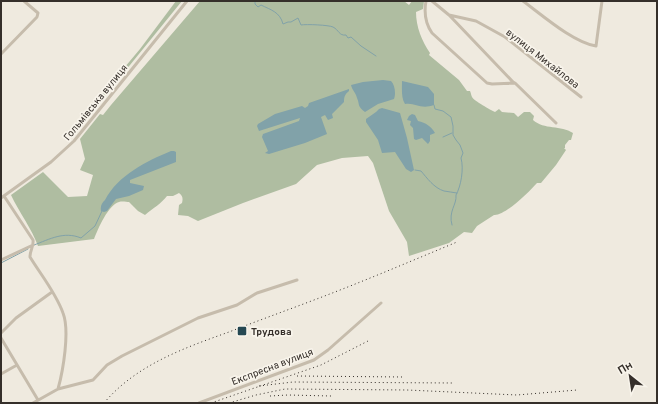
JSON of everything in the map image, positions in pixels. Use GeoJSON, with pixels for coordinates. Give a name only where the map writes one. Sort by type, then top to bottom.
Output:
{"type":"FeatureCollection","features":[{"type":"Feature","properties":{"kind":"street"},"geometry":{"type":"LineString","coordinates":[[1,54],[37,17],[38,13],[24,1]]}},
{"type":"Feature","properties":{"kind":"street","name":"Гольмівська вулиця"},"geometry":{"type":"LineString","coordinates":[[2,197],[51,162],[74,141],[187,1]]}},
{"type":"Feature","properties":{"kind":"street"},"geometry":{"type":"LineString","coordinates":[[426,1],[424,13],[430,30],[484,80],[492,84],[515,83]]}},
{"type":"Feature","properties":{"kind":"street","name":"вулиця Михайлова"},"geometry":{"type":"LineString","coordinates":[[432,1],[449,15],[476,21],[505,37],[581,97]]}},
{"type":"Feature","properties":{"kind":"street"},"geometry":{"type":"LineString","coordinates":[[523,1],[585,44],[596,46],[602,1]]}},
{"type":"Feature","properties":{"kind":"street"},"geometry":{"type":"LineString","coordinates":[[449,15],[556,123]]}},
{"type":"Feature","properties":{"kind":"street"},"geometry":{"type":"LineString","coordinates":[[2,197],[33,240],[34,245],[30,252],[30,257],[64,314],[65,330],[63,370],[58,389]]}},
{"type":"Feature","properties":{"kind":"street"},"geometry":{"type":"LineString","coordinates":[[1,260],[34,245]]}},
{"type":"Feature","properties":{"kind":"street"},"geometry":{"type":"LineString","coordinates":[[33,403],[58,389],[93,380],[112,362],[198,318],[237,305],[257,294],[297,280]]}},
{"type":"Feature","properties":{"kind":"street"},"geometry":{"type":"LineString","coordinates":[[1,333],[16,318],[52,292]]}},
{"type":"Feature","properties":{"kind":"street","name":"Експресна вулиця"},"geometry":{"type":"LineString","coordinates":[[198,403],[314,360],[328,350],[381,303]]}},
{"type":"Feature","properties":{"kind":"street"},"geometry":{"type":"LineString","coordinates":[[1,338],[38,400]]}},
{"type":"Feature","properties":{"kind":"street"},"geometry":{"type":"LineString","coordinates":[[1,374],[17,365]]}},
{"type":"Feature","properties":{"kind":"green space"},"geometry":{"type":"Polygon","coordinates":[[[176,1],[182,1],[91,113],[89,110],[140,49],[176,1]]]}},
{"type":"Feature","properties":{"kind":"green space"},"geometry":{"type":"Polygon","coordinates":[[[200,1],[404,1],[409,5],[412,1],[424,1],[423,9],[416,12],[416,18],[424,44],[430,53],[429,55],[459,80],[467,91],[470,91],[473,99],[495,112],[499,109],[502,112],[514,113],[518,117],[524,112],[530,112],[534,116],[533,120],[537,123],[573,133],[571,140],[569,140],[565,145],[564,148],[566,150],[541,183],[537,183],[511,207],[504,212],[494,215],[477,226],[472,233],[464,232],[449,243],[409,256],[407,242],[389,211],[373,163],[368,156],[342,158],[317,165],[296,184],[198,221],[188,216],[178,215],[179,205],[183,200],[179,193],[173,196],[167,196],[160,204],[145,215],[138,211],[129,202],[119,202],[107,212],[94,239],[38,246],[11,195],[43,172],[68,197],[87,196],[93,175],[80,170],[85,159],[80,139],[100,114],[103,115],[200,1]]]}},
{"type":"Feature","properties":{"kind":"water"},"geometry":{"type":"Polygon","coordinates":[[[383,80],[391,81],[395,90],[394,99],[378,104],[365,112],[360,107],[351,85],[383,80]]]}},
{"type":"Feature","properties":{"kind":"water"},"geometry":{"type":"Polygon","coordinates":[[[402,81],[428,87],[434,94],[434,105],[425,107],[405,104],[402,96],[402,81]]]}},
{"type":"Feature","properties":{"kind":"water"},"geometry":{"type":"Polygon","coordinates":[[[349,89],[345,96],[344,102],[332,114],[333,118],[328,120],[325,115],[321,117],[327,134],[305,143],[269,154],[265,153],[268,151],[262,137],[263,134],[299,121],[300,118],[259,131],[257,126],[258,124],[275,114],[302,106],[305,108],[309,103],[349,89]]]}},
{"type":"Feature","properties":{"kind":"water"},"geometry":{"type":"Polygon","coordinates":[[[382,108],[400,113],[414,170],[411,172],[406,169],[395,152],[382,153],[378,140],[366,122],[366,119],[382,108]]]}},
{"type":"Feature","properties":{"kind":"water"},"geometry":{"type":"Polygon","coordinates":[[[412,114],[415,115],[418,121],[426,124],[435,133],[430,135],[430,141],[428,144],[422,138],[416,140],[414,139],[413,128],[410,125],[411,121],[407,120],[412,114]]]}},
{"type":"Feature","properties":{"kind":"water"},"geometry":{"type":"Polygon","coordinates":[[[171,151],[176,152],[176,162],[130,180],[130,183],[144,186],[143,190],[129,196],[116,199],[107,211],[101,211],[102,205],[111,191],[125,176],[152,159],[171,151]]]}},
{"type":"Feature","properties":{"kind":"waterway"},"geometry":{"type":"LineString","coordinates":[[255,1],[255,4],[258,7],[261,5],[277,14],[282,20],[283,24],[298,18],[301,25],[333,27],[340,34],[346,35],[348,38],[351,37],[376,56]]}},
{"type":"Feature","properties":{"kind":"waterway"},"geometry":{"type":"LineString","coordinates":[[434,105],[435,109],[443,111],[451,117],[453,135],[460,145],[463,153],[461,158],[461,182],[451,216],[452,225]]}},
{"type":"Feature","properties":{"kind":"waterway"},"geometry":{"type":"LineString","coordinates":[[443,137],[452,133]]}},
{"type":"Feature","properties":{"kind":"waterway"},"geometry":{"type":"LineString","coordinates":[[415,170],[421,171],[440,190],[457,193]]}},
{"type":"Feature","properties":{"kind":"waterway"},"geometry":{"type":"LineString","coordinates":[[34,245],[51,238],[69,235],[81,238],[95,226],[102,211]]}},
{"type":"Feature","properties":{"kind":"waterway"},"geometry":{"type":"LineString","coordinates":[[1,263],[28,249]]}},
{"type":"Feature","properties":{"kind":"railway"},"geometry":{"type":"LineString","coordinates":[[104,403],[131,378],[178,351],[350,286],[457,242]]}},
{"type":"Feature","properties":{"kind":"railway"},"geometry":{"type":"LineString","coordinates":[[211,403],[321,365],[368,341]]}},
{"type":"Feature","properties":{"kind":"railway"},"geometry":{"type":"LineString","coordinates":[[297,376],[403,377]]}},
{"type":"Feature","properties":{"kind":"railway"},"geometry":{"type":"LineString","coordinates":[[259,386],[293,382],[453,383]]}},
{"type":"Feature","properties":{"kind":"railway"},"geometry":{"type":"LineString","coordinates":[[229,403],[256,395],[285,389],[407,390],[517,395],[577,390]]}},
{"type":"Feature","properties":{"kind":"railway"},"geometry":{"type":"LineString","coordinates":[[270,396],[331,396]]}},
{"type":"Feature","properties":{"kind":"place","name":"Трудова"},"geometry":{"type":"Point","coordinates":[242,331]}}]}
